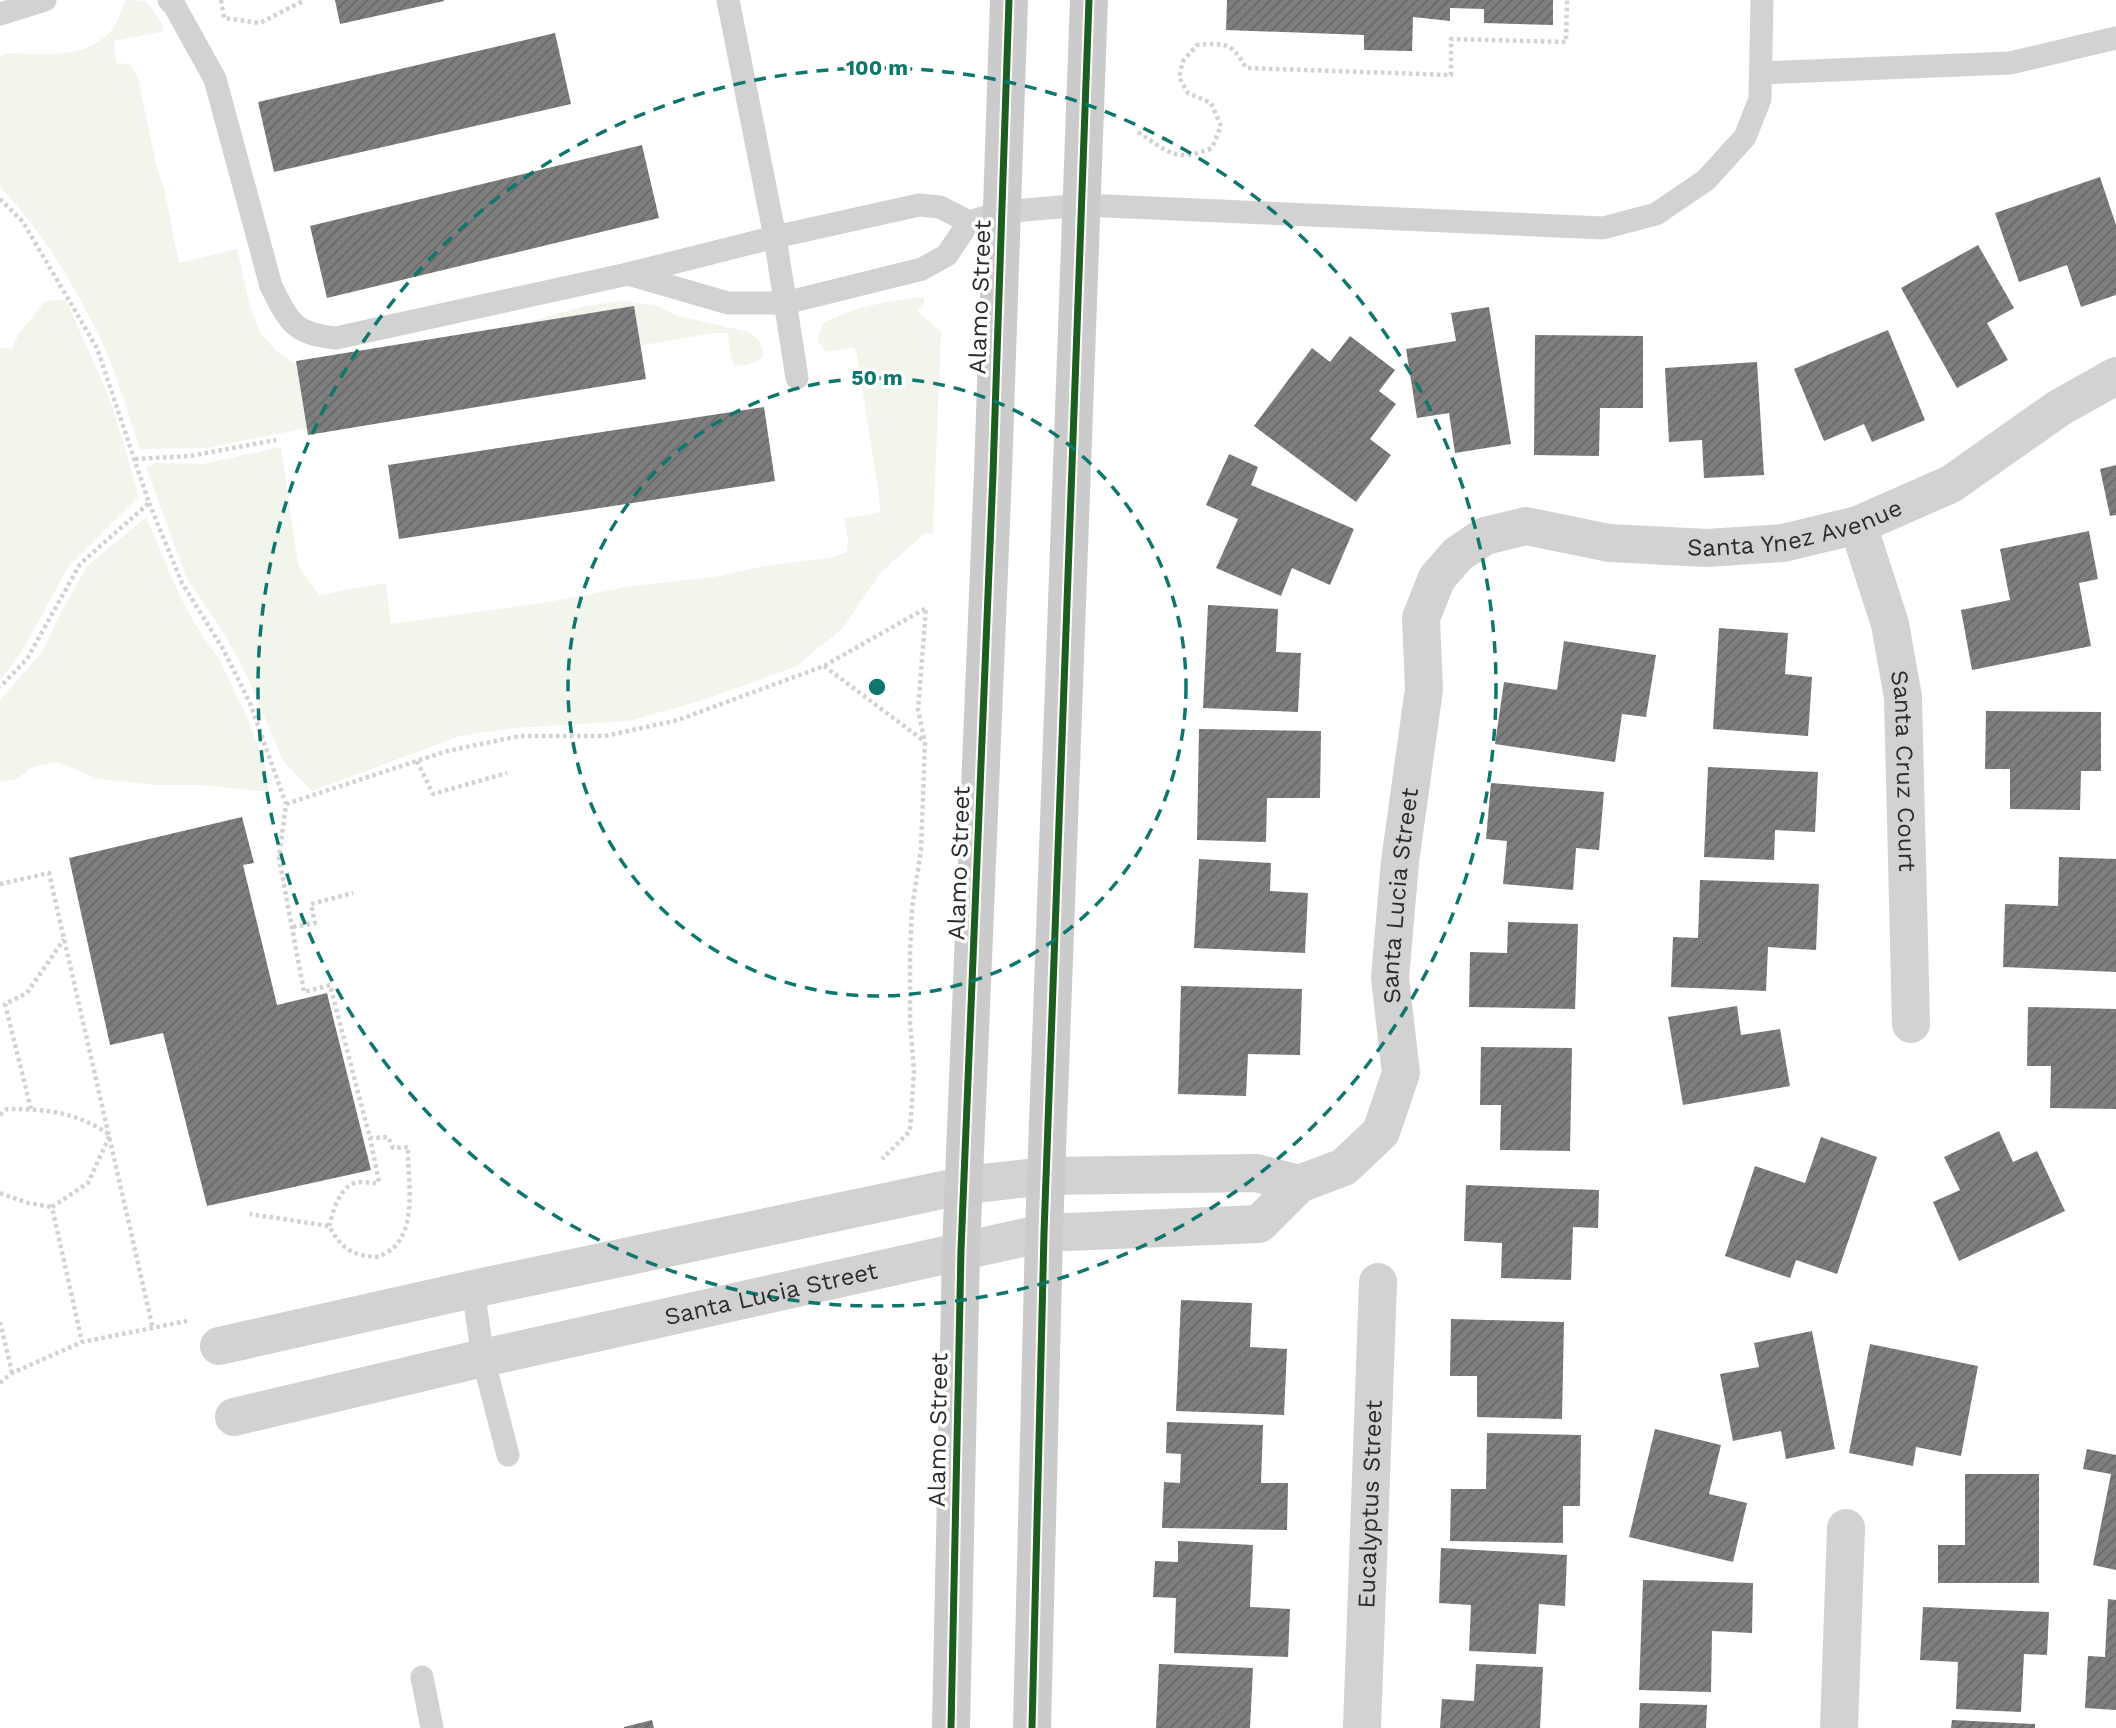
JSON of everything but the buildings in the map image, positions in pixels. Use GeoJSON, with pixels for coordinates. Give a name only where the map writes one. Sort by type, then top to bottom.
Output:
{"type":"FeatureCollection","features":[{"type":"Feature","properties":{"kind":"main road","name":"Alamo Street"},"geometry":{"type":"LineString","coordinates":[[951,1728],[985,217],[1009,0]]}},
{"type":"Feature","properties":{"kind":"main road"},"geometry":{"type":"LineString","coordinates":[[1032,1728],[1045,1176],[1090,0]]}},
{"type":"Feature","properties":{"kind":"street","name":"Santa Ynez Avenue"},"geometry":{"type":"LineString","coordinates":[[1448,564],[1485,536],[1526,526],[1609,543],[1707,548],[1783,543],[1858,525],[1951,484],[2059,408],[2116,376]]}},
{"type":"Feature","properties":{"kind":"street","name":"Santa Cruz Court"},"geometry":{"type":"LineString","coordinates":[[1858,525],[1889,624],[1903,697],[1911,1024]]}},
{"type":"Feature","properties":{"kind":"street","name":"Santa Lucia Street"},"geometry":{"type":"LineString","coordinates":[[234,1417],[483,1358],[1044,1233],[1259,1224],[1299,1184],[1344,1167],[1381,1132],[1401,1073],[1390,978],[1400,862],[1424,689],[1421,618],[1437,578],[1448,564]]}},
{"type":"Feature","properties":{"kind":"street"},"geometry":{"type":"LineString","coordinates":[[219,1346],[473,1289],[965,1185],[1045,1176],[1256,1173],[1299,1184]]}},
{"type":"Feature","properties":{"kind":"street","name":"Eucalyptus Street"},"geometry":{"type":"LineString","coordinates":[[1362,1728],[1378,1282]]}},
{"type":"Feature","properties":{"kind":"street"},"geometry":{"type":"LineString","coordinates":[[1839,1728],[1846,1528]]}},
{"type":"Feature","properties":{"kind":"lane"},"geometry":{"type":"LineString","coordinates":[[0,15],[45,0]]}},
{"type":"Feature","properties":{"kind":"lane"},"geometry":{"type":"LineString","coordinates":[[169,0],[215,79],[271,286],[287,318],[312,336],[336,338],[628,274],[919,205],[985,217],[1083,205],[1603,228],[1656,214],[1706,180],[1745,137],[1760,99],[1762,0]]}},
{"type":"Feature","properties":{"kind":"lane"},"geometry":{"type":"LineString","coordinates":[[728,0],[775,237],[797,378]]}},
{"type":"Feature","properties":{"kind":"lane"},"geometry":{"type":"LineString","coordinates":[[1761,73],[2010,63],[2116,38]]}},
{"type":"Feature","properties":{"kind":"lane"},"geometry":{"type":"LineString","coordinates":[[628,274],[728,303],[785,303],[922,269],[947,255],[985,217]]}},
{"type":"Feature","properties":{"kind":"lane"},"geometry":{"type":"LineString","coordinates":[[473,1289],[483,1358],[508,1455]]}},
{"type":"Feature","properties":{"kind":"lane"},"geometry":{"type":"LineString","coordinates":[[422,1677],[432,1728]]}},
{"type":"Feature","properties":{"kind":"path"},"geometry":{"type":"LineString","coordinates":[[220,0],[224,18],[260,23],[305,0]]}},
{"type":"Feature","properties":{"kind":"path"},"geometry":{"type":"LineString","coordinates":[[1138,132],[1170,153],[1192,156],[1212,148],[1221,126],[1211,103],[1188,93],[1179,77],[1183,61],[1197,45],[1224,43],[1237,53],[1246,68],[1451,75],[1451,39],[1566,42],[1567,0]]}},
{"type":"Feature","properties":{"kind":"path"},"geometry":{"type":"LineString","coordinates":[[0,199],[23,222],[97,348],[149,503],[182,583],[223,649],[250,703],[286,804],[279,858],[304,992],[330,985],[379,1182],[361,1182],[348,1186],[339,1197],[329,1226],[339,1243],[351,1252],[379,1257],[396,1246],[405,1230],[409,1202],[408,1147],[393,1148],[388,1137],[370,1138]]}},
{"type":"Feature","properties":{"kind":"path"},"geometry":{"type":"LineString","coordinates":[[135,459],[190,456],[276,440]]}},
{"type":"Feature","properties":{"kind":"path"},"geometry":{"type":"LineString","coordinates":[[0,687],[27,659],[80,564],[149,503]]}},
{"type":"Feature","properties":{"kind":"path"},"geometry":{"type":"LineString","coordinates":[[286,804],[447,751],[520,736],[605,736],[678,720],[824,666],[926,608],[918,710],[925,742],[921,850],[912,919],[910,1022],[914,1071],[910,1131],[880,1162]]}},
{"type":"Feature","properties":{"kind":"path"},"geometry":{"type":"LineString","coordinates":[[824,666],[925,742]]}},
{"type":"Feature","properties":{"kind":"path"},"geometry":{"type":"LineString","coordinates":[[416,761],[433,794],[507,773]]}},
{"type":"Feature","properties":{"kind":"path"},"geometry":{"type":"LineString","coordinates":[[0,884],[49,873],[153,1329],[82,1342],[12,1373],[0,1383]]}},
{"type":"Feature","properties":{"kind":"path"},"geometry":{"type":"LineString","coordinates":[[293,927],[315,923],[311,904],[353,893]]}},
{"type":"Feature","properties":{"kind":"path"},"geometry":{"type":"LineString","coordinates":[[31,1109],[2,1004],[27,993],[64,938]]}},
{"type":"Feature","properties":{"kind":"path"},"geometry":{"type":"LineString","coordinates":[[0,1115],[7,1109],[66,1113],[93,1124],[110,1135]]}},
{"type":"Feature","properties":{"kind":"path"},"geometry":{"type":"LineString","coordinates":[[0,1193],[10,1198],[52,1207],[88,1183],[110,1135]]}},
{"type":"Feature","properties":{"kind":"path"},"geometry":{"type":"LineString","coordinates":[[52,1207],[82,1342]]}},
{"type":"Feature","properties":{"kind":"path"},"geometry":{"type":"LineString","coordinates":[[250,1214],[329,1226]]}},
{"type":"Feature","properties":{"kind":"path"},"geometry":{"type":"LineString","coordinates":[[0,1322],[12,1373]]}},
{"type":"Feature","properties":{"kind":"shaded area"},"geometry":{"type":"Polygon","coordinates":[[[127,0],[146,1],[164,31],[114,41],[116,63],[131,65],[138,78],[179,263],[237,249],[250,306],[260,332],[274,349],[295,364],[319,365],[511,327],[585,306],[623,301],[658,306],[677,316],[749,332],[759,340],[764,355],[750,364],[733,365],[727,333],[714,333],[631,347],[311,427],[206,448],[140,449],[110,361],[88,314],[42,238],[0,187],[0,58],[6,53],[65,53],[93,45],[105,37],[115,25],[127,0]]]}},
{"type":"Feature","properties":{"kind":"shaded area"},"geometry":{"type":"Polygon","coordinates":[[[924,297],[925,301],[917,311],[941,331],[933,534],[925,533],[880,573],[843,628],[795,667],[706,699],[629,721],[513,728],[460,736],[312,791],[283,761],[249,680],[225,635],[186,577],[146,467],[156,463],[203,464],[281,447],[298,565],[319,595],[386,583],[391,624],[829,558],[847,552],[844,519],[880,512],[857,355],[854,347],[826,352],[817,341],[823,324],[872,305],[924,297]]]}},
{"type":"Feature","properties":{"kind":"shaded area"},"geometry":{"type":"Polygon","coordinates":[[[66,300],[111,402],[139,496],[68,567],[22,651],[0,680],[0,348],[12,348],[19,334],[45,301],[66,300]]]}},
{"type":"Feature","properties":{"kind":"shaded area"},"geometry":{"type":"Polygon","coordinates":[[[146,517],[179,594],[196,626],[219,659],[248,719],[268,774],[268,792],[99,779],[57,762],[33,767],[15,780],[0,782],[0,700],[42,652],[87,566],[146,517]]]}},
{"type":"Feature","properties":{"kind":"cycle path"},"geometry":{"type":"LineString","coordinates":[[951,1728],[961,1250],[993,473],[1009,0]]}},
{"type":"Feature","properties":{"kind":"cycle path"},"geometry":{"type":"LineString","coordinates":[[1032,1728],[1044,1233],[1089,0]]}}]}
